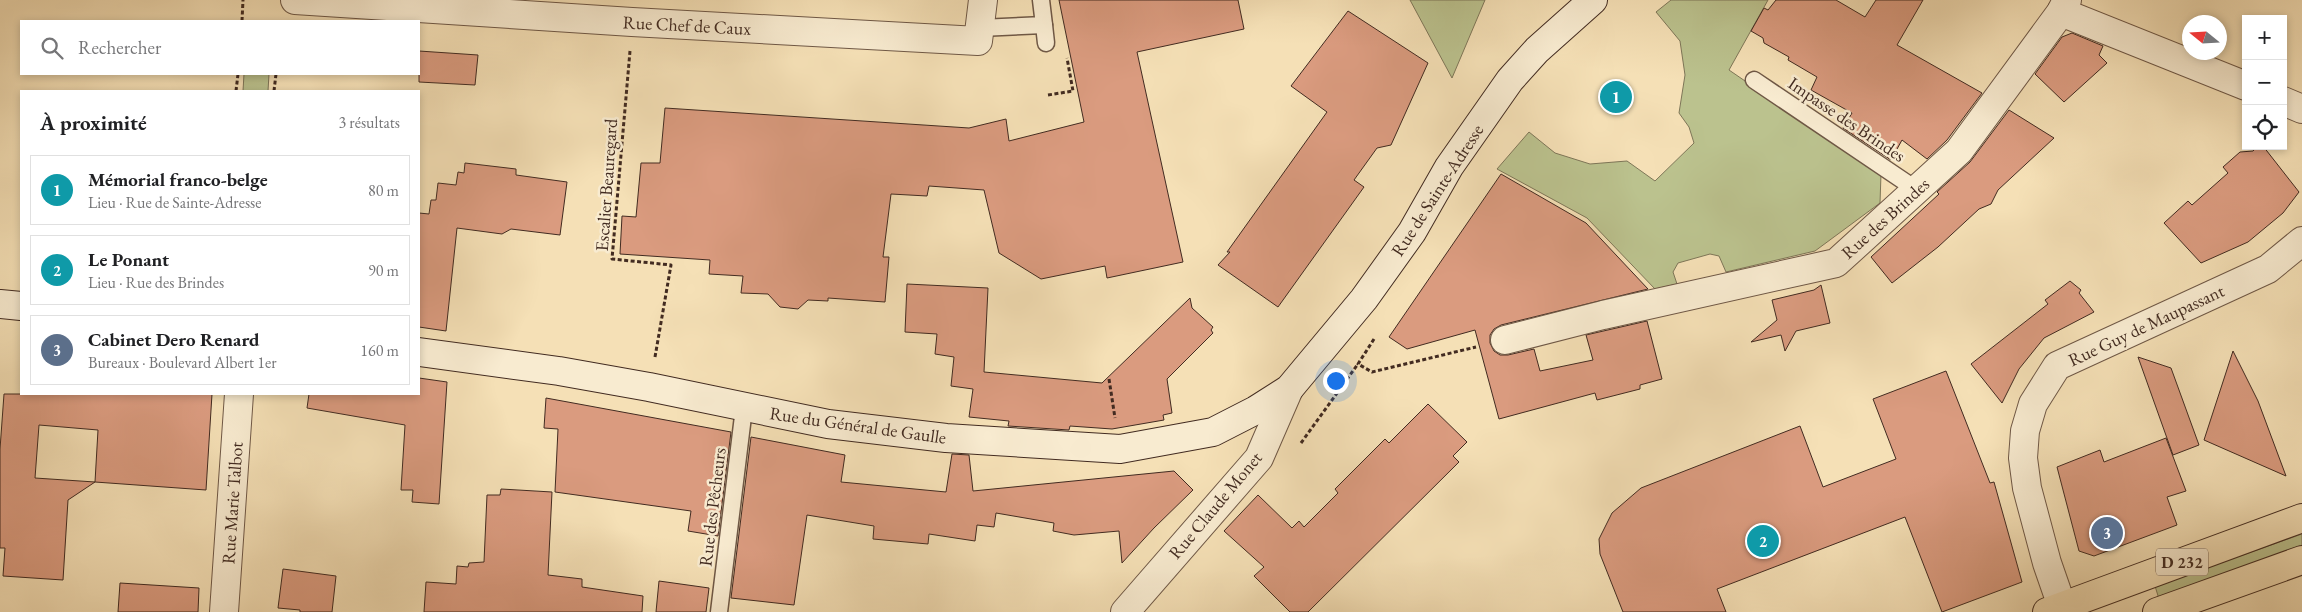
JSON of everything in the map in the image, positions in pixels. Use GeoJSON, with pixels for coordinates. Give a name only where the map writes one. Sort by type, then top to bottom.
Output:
{"type":"FeatureCollection","features":[{"type":"Feature","properties":{"kind":"main road","name":"D 232"},"geometry":{"type":"LineString","coordinates":[[2058,610],[2302,518]]}},
{"type":"Feature","properties":{"kind":"main road","name":"D 232"},"geometry":{"type":"LineString","coordinates":[[2157,612],[2302,560]]}},
{"type":"Feature","properties":{"kind":"street","name":"Rue Chef de Caux"},"geometry":{"type":"LineString","coordinates":[[294,0],[632,22],[978,41],[980,28]]}},
{"type":"Feature","properties":{"kind":"street"},"geometry":{"type":"LineString","coordinates":[[980,28],[983,0]]}},
{"type":"Feature","properties":{"kind":"street","name":"Rue de Sainte-Adresse"},"geometry":{"type":"LineString","coordinates":[[1289,389],[1364,299],[1412,232],[1449,167],[1510,80],[1580,4]]}},
{"type":"Feature","properties":{"kind":"street"},"geometry":{"type":"LineString","coordinates":[[2064,6],[2242,84]]}},
{"type":"Feature","properties":{"kind":"street","name":"Rue des Brindes"},"geometry":{"type":"LineString","coordinates":[[1505,340],[1836,262],[1959,151],[2064,6]]}},
{"type":"Feature","properties":{"kind":"street"},"geometry":{"type":"LineString","coordinates":[[2287,103],[2302,109]]}},
{"type":"Feature","properties":{"kind":"street","name":"Rue Guy de Maupassant"},"geometry":{"type":"LineString","coordinates":[[2058,610],[2027,488],[2024,458],[2025,431],[2033,404],[2058,366],[2268,269],[2302,241]]}},
{"type":"Feature","properties":{"kind":"street"},"geometry":{"type":"LineString","coordinates":[[0,304],[20,306]]}},
{"type":"Feature","properties":{"kind":"street","name":"Rue du Général de Gaulle"},"geometry":{"type":"LineString","coordinates":[[420,352],[559,371],[650,387],[828,424],[946,438],[1120,449],[1213,432],[1256,410],[1289,389]]}},
{"type":"Feature","properties":{"kind":"street","name":"Rue Claude Monet"},"geometry":{"type":"LineString","coordinates":[[1125,612],[1259,458],[1289,389]]}},
{"type":"Feature","properties":{"kind":"street","name":"Rue Marie Talbot"},"geometry":{"type":"LineString","coordinates":[[224,612],[239,395]]}},
{"type":"Feature","properties":{"kind":"lane"},"geometry":{"type":"LineString","coordinates":[[1041,0],[1046,43]]}},
{"type":"Feature","properties":{"kind":"lane"},"geometry":{"type":"LineString","coordinates":[[980,28],[1044,25]]}},
{"type":"Feature","properties":{"kind":"lane","name":"Impasse des Brindes"},"geometry":{"type":"LineString","coordinates":[[1754,80],[1917,190]]}},
{"type":"Feature","properties":{"kind":"lane","name":"Rue des Pêcheurs"},"geometry":{"type":"LineString","coordinates":[[719,612],[744,408]]}},
{"type":"Feature","properties":{"kind":"path"},"geometry":{"type":"LineString","coordinates":[[242,20],[244,0]]}},
{"type":"Feature","properties":{"kind":"path","name":"Escalier Beauregard"},"geometry":{"type":"LineString","coordinates":[[632,22],[612,259],[671,265],[650,387]]}},
{"type":"Feature","properties":{"kind":"path"},"geometry":{"type":"LineString","coordinates":[[1048,95],[1073,91],[1067,58]]}},
{"type":"Feature","properties":{"kind":"path"},"geometry":{"type":"LineString","coordinates":[[236,90],[238,75]]}},
{"type":"Feature","properties":{"kind":"path"},"geometry":{"type":"LineString","coordinates":[[274,90],[276,75]]}},
{"type":"Feature","properties":{"kind":"path"},"geometry":{"type":"LineString","coordinates":[[1372,372],[1459,351]]}},
{"type":"Feature","properties":{"kind":"path"},"geometry":{"type":"LineString","coordinates":[[1259,458],[1291,452],[1301,442],[1358,364]]}},
{"type":"Feature","properties":{"kind":"path"},"geometry":{"type":"LineString","coordinates":[[1109,379],[1120,449]]}},
{"type":"Feature","properties":{"kind":"green space"},"geometry":{"type":"Polygon","coordinates":[[[1410,0],[1485,0],[1452,78],[1410,0]]]}},
{"type":"Feature","properties":{"kind":"green space"},"geometry":{"type":"Polygon","coordinates":[[[1671,0],[1768,0],[1729,70],[1881,174],[1880,203],[1815,251],[1726,272],[1719,256],[1710,254],[1678,263],[1673,272],[1677,284],[1655,289],[1587,218],[1497,169],[1529,132],[1555,153],[1590,164],[1627,161],[1655,181],[1694,143],[1689,127],[1679,113],[1685,75],[1680,41],[1656,12],[1671,0]]]}},
{"type":"Feature","properties":{"kind":"green space"},"geometry":{"type":"Polygon","coordinates":[[[244,75],[269,75],[268,90],[243,90],[244,75]]]}},
{"type":"Feature","properties":{"kind":"green space"},"geometry":{"type":"Polygon","coordinates":[[[2302,534],[2302,548],[2159,599],[2155,586],[2302,534]]]}},
{"type":"Feature","properties":{"kind":"building"},"geometry":{"type":"Polygon","coordinates":[[[1059,0],[1238,0],[1244,29],[1137,52],[1183,262],[1107,278],[1105,266],[1041,279],[999,253],[984,190],[929,186],[927,196],[891,194],[883,257],[889,257],[885,302],[828,298],[828,301],[808,300],[798,309],[780,307],[768,294],[741,293],[743,276],[709,274],[710,260],[620,254],[622,216],[636,217],[641,163],[660,163],[665,108],[969,128],[1006,119],[1009,141],[1084,122],[1059,0]]]}},
{"type":"Feature","properties":{"kind":"building"},"geometry":{"type":"Polygon","coordinates":[[[1776,0],[1836,0],[1865,17],[1876,0],[1923,0],[1897,45],[1982,93],[1947,140],[1927,159],[1902,140],[1891,160],[1843,128],[1852,113],[1811,90],[1817,77],[1788,60],[1789,57],[1764,43],[1763,38],[1751,31],[1764,8],[1768,10],[1776,0]]]}},
{"type":"Feature","properties":{"kind":"building"},"geometry":{"type":"Polygon","coordinates":[[[1348,11],[1428,63],[1391,145],[1377,148],[1354,180],[1364,187],[1278,307],[1218,265],[1230,252],[1227,252],[1327,112],[1291,86],[1348,11]]]}},
{"type":"Feature","properties":{"kind":"building"},"geometry":{"type":"Polygon","coordinates":[[[2072,33],[2103,46],[2099,55],[2107,63],[2064,102],[2035,74],[2062,37],[2072,33]]]}},
{"type":"Feature","properties":{"kind":"building"},"geometry":{"type":"Polygon","coordinates":[[[420,51],[478,55],[475,85],[419,82],[420,51]]]}},
{"type":"Feature","properties":{"kind":"building"},"geometry":{"type":"Polygon","coordinates":[[[2009,110],[2054,138],[1998,190],[1991,204],[1979,209],[1938,247],[1892,283],[1871,257],[1939,194],[1937,192],[1970,162],[2009,110]]]}},
{"type":"Feature","properties":{"kind":"building"},"geometry":{"type":"Polygon","coordinates":[[[2266,150],[2299,192],[2283,213],[2248,242],[2201,263],[2164,223],[2188,201],[2192,205],[2228,173],[2223,167],[2240,152],[2266,150]]]}},
{"type":"Feature","properties":{"kind":"building"},"geometry":{"type":"Polygon","coordinates":[[[465,163],[516,169],[516,175],[567,182],[560,235],[511,229],[502,234],[457,228],[446,331],[420,327],[420,213],[429,214],[431,200],[436,200],[438,183],[456,185],[458,172],[464,173],[465,163]]]}},
{"type":"Feature","properties":{"kind":"building"},"geometry":{"type":"Polygon","coordinates":[[[1501,174],[1586,223],[1648,289],[1501,325],[1494,329],[1490,335],[1490,343],[1494,351],[1500,355],[1508,355],[1534,349],[1540,371],[1593,360],[1586,335],[1647,321],[1662,379],[1640,385],[1640,389],[1597,400],[1595,393],[1499,419],[1475,330],[1407,349],[1389,337],[1501,174]]]}},
{"type":"Feature","properties":{"kind":"building"},"geometry":{"type":"Polygon","coordinates":[[[2070,281],[2081,290],[2079,293],[2094,312],[2044,338],[2019,369],[2002,403],[1971,364],[2048,304],[2045,300],[2070,281]]]}},
{"type":"Feature","properties":{"kind":"building"},"geometry":{"type":"Polygon","coordinates":[[[907,284],[988,288],[984,372],[1102,383],[1190,298],[1192,308],[1213,327],[1211,330],[1213,333],[1167,379],[1172,413],[1163,415],[1164,420],[1112,429],[1070,426],[1069,430],[1008,426],[1009,421],[969,417],[973,389],[951,386],[954,357],[935,354],[937,334],[905,332],[907,284]]]}},
{"type":"Feature","properties":{"kind":"building"},"geometry":{"type":"Polygon","coordinates":[[[1821,285],[1830,323],[1796,331],[1785,351],[1781,335],[1751,342],[1777,320],[1772,300],[1814,290],[1821,285]]]}},
{"type":"Feature","properties":{"kind":"building"},"geometry":{"type":"Polygon","coordinates":[[[2233,351],[2258,401],[2286,476],[2204,440],[2233,351]]]}},
{"type":"Feature","properties":{"kind":"building"},"geometry":{"type":"Polygon","coordinates":[[[2138,357],[2171,368],[2199,445],[2173,455],[2138,357]]]}},
{"type":"Feature","properties":{"kind":"building"},"geometry":{"type":"Polygon","coordinates":[[[1946,371],[1990,483],[1994,482],[2022,582],[1942,612],[1905,517],[1717,589],[1726,612],[1623,612],[1600,554],[1599,539],[1612,513],[1641,488],[1800,426],[1823,487],[1896,459],[1873,399],[1946,371]]]}},
{"type":"Feature","properties":{"kind":"building"},"geometry":{"type":"Polygon","coordinates":[[[420,378],[447,382],[439,504],[412,502],[413,490],[401,490],[405,425],[307,408],[309,395],[420,395],[420,378]]]}},
{"type":"Feature","properties":{"kind":"building"},"geometry":{"type":"Polygon","coordinates":[[[4,394],[212,395],[206,490],[95,482],[68,500],[63,580],[3,576],[5,548],[0,548],[0,449],[4,394]],[[39,425],[35,478],[95,482],[98,430],[39,425]]]}},
{"type":"Feature","properties":{"kind":"building"},"geometry":{"type":"Polygon","coordinates":[[[546,398],[731,432],[718,536],[688,531],[691,511],[555,492],[558,429],[544,428],[546,398]]]}},
{"type":"Feature","properties":{"kind":"building"},"geometry":{"type":"Polygon","coordinates":[[[1428,404],[1467,442],[1453,456],[1459,462],[1308,612],[1290,612],[1254,576],[1264,567],[1224,531],[1258,495],[1292,528],[1299,521],[1304,527],[1338,493],[1335,489],[1385,439],[1389,443],[1428,404]]]}},
{"type":"Feature","properties":{"kind":"building"},"geometry":{"type":"Polygon","coordinates":[[[751,437],[845,455],[841,482],[946,492],[952,454],[969,455],[973,491],[1174,471],[1193,490],[1122,563],[1119,531],[1074,535],[1053,531],[1054,523],[996,513],[994,527],[977,525],[975,541],[929,534],[928,544],[873,539],[874,526],[807,515],[794,605],[731,598],[751,437]]]}},
{"type":"Feature","properties":{"kind":"building"},"geometry":{"type":"Polygon","coordinates":[[[2166,438],[2186,491],[2167,497],[2177,525],[2094,556],[2079,551],[2057,467],[2100,450],[2104,462],[2166,438]]]}},
{"type":"Feature","properties":{"kind":"building"},"geometry":{"type":"Polygon","coordinates":[[[501,489],[552,492],[548,575],[582,579],[582,587],[643,596],[642,612],[424,612],[426,582],[456,584],[457,566],[468,567],[469,563],[484,562],[487,495],[500,495],[501,489]]]}},
{"type":"Feature","properties":{"kind":"building"},"geometry":{"type":"Polygon","coordinates":[[[283,569],[336,576],[332,612],[300,612],[300,610],[278,608],[283,569]]]}},
{"type":"Feature","properties":{"kind":"building"},"geometry":{"type":"Polygon","coordinates":[[[659,581],[709,588],[706,612],[656,612],[659,581]]]}},
{"type":"Feature","properties":{"kind":"building"},"geometry":{"type":"Polygon","coordinates":[[[120,583],[199,588],[198,612],[118,612],[120,583]]]}},
{"type":"Feature","properties":{"kind":"place","name":"Mémorial franco-belge"},"geometry":{"type":"Point","coordinates":[1616,97]}},
{"type":"Feature","properties":{"kind":"place","name":"Cabinet Dero Renard"},"geometry":{"type":"Point","coordinates":[2107,533]}},
{"type":"Feature","properties":{"kind":"place","name":"Le Ponant"},"geometry":{"type":"Point","coordinates":[1763,541]}}]}
